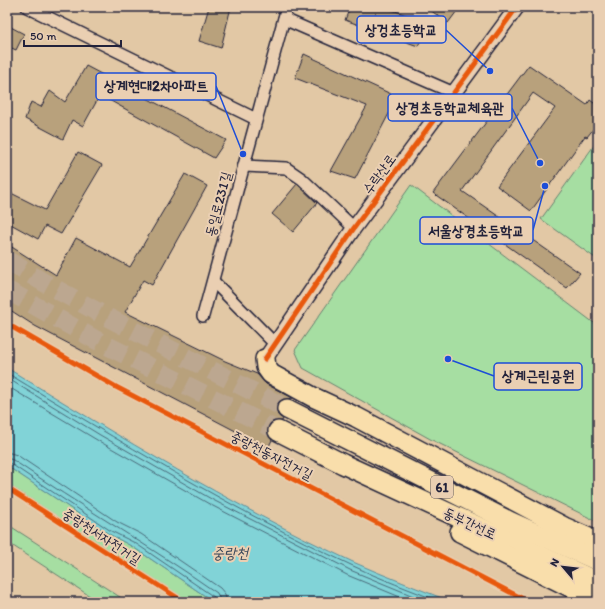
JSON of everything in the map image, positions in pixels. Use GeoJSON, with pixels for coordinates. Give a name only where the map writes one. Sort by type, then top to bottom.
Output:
{"type":"FeatureCollection","features":[{"type":"Feature","properties":{"kind":"highway"},"geometry":{"type":"LineString","coordinates":[[270,351],[266,367],[271,374],[313,397],[356,417],[564,527],[598,542]]}},
{"type":"Feature","properties":{"kind":"highway","name":"동부간선로"},"geometry":{"type":"LineString","coordinates":[[287,409],[511,522],[598,561]]}},
{"type":"Feature","properties":{"kind":"highway","name":"동부간선로"},"geometry":{"type":"LineString","coordinates":[[278,432],[343,464],[598,582]]}},
{"type":"Feature","properties":{"kind":"highway"},"geometry":{"type":"LineString","coordinates":[[343,464],[426,515],[598,601]]}},
{"type":"Feature","properties":{"kind":"street"},"geometry":{"type":"LineString","coordinates":[[27,7],[256,119]]}},
{"type":"Feature","properties":{"kind":"street","name":"동일로231길"},"geometry":{"type":"LineString","coordinates":[[203,316],[287,7]]}},
{"type":"Feature","properties":{"kind":"street","name":"수락산로"},"geometry":{"type":"LineString","coordinates":[[270,351],[354,228],[517,7]]}},
{"type":"Feature","properties":{"kind":"street"},"geometry":{"type":"LineString","coordinates":[[284,19],[454,93]]}},
{"type":"Feature","properties":{"kind":"street"},"geometry":{"type":"LineString","coordinates":[[244,166],[286,168],[302,179],[354,228]]}},
{"type":"Feature","properties":{"kind":"street"},"geometry":{"type":"LineString","coordinates":[[213,281],[270,351]]}},
{"type":"Feature","properties":{"kind":"green space"},"geometry":{"type":"Polygon","coordinates":[[[598,140],[598,260],[541,219],[598,140]]]}},
{"type":"Feature","properties":{"kind":"green space"},"geometry":{"type":"Polygon","coordinates":[[[411,185],[598,326],[598,522],[432,440],[303,368],[295,350],[411,185]]]}},
{"type":"Feature","properties":{"kind":"green space"},"geometry":{"type":"Polygon","coordinates":[[[7,466],[109,534],[133,547],[214,602],[190,602],[7,484],[7,466]]]}},
{"type":"Feature","properties":{"kind":"green space"},"geometry":{"type":"Polygon","coordinates":[[[7,524],[123,599],[121,602],[99,602],[7,542],[7,524]]]}},
{"type":"Feature","properties":{"kind":"water","name":"중랑천"},"geometry":{"type":"Polygon","coordinates":[[[7,368],[134,445],[264,518],[353,562],[452,602],[214,602],[133,547],[109,534],[7,466],[7,368]]]}},
{"type":"Feature","properties":{"kind":"building"},"geometry":{"type":"Polygon","coordinates":[[[209,7],[231,7],[221,48],[199,41],[209,7]]]}},
{"type":"Feature","properties":{"kind":"building"},"geometry":{"type":"Polygon","coordinates":[[[350,7],[384,7],[429,23],[418,46],[345,20],[350,7]]]}},
{"type":"Feature","properties":{"kind":"building"},"geometry":{"type":"Polygon","coordinates":[[[426,7],[460,7],[448,23],[426,7]]]}},
{"type":"Feature","properties":{"kind":"building"},"geometry":{"type":"Polygon","coordinates":[[[7,25],[24,34],[16,50],[7,46],[7,25]]]}},
{"type":"Feature","properties":{"kind":"building"},"geometry":{"type":"Polygon","coordinates":[[[304,54],[391,94],[395,102],[355,179],[331,171],[367,106],[295,78],[304,54]]]}},
{"type":"Feature","properties":{"kind":"building"},"geometry":{"type":"Polygon","coordinates":[[[529,65],[587,105],[590,100],[598,106],[598,123],[587,137],[585,136],[531,211],[497,186],[555,108],[533,93],[462,191],[580,273],[567,288],[433,193],[529,65]]]}},
{"type":"Feature","properties":{"kind":"building"},"geometry":{"type":"Polygon","coordinates":[[[86,66],[226,140],[214,158],[100,95],[83,126],[72,120],[63,139],[25,119],[31,102],[41,107],[50,91],[65,102],[86,66]]]}},
{"type":"Feature","properties":{"kind":"building"},"geometry":{"type":"Polygon","coordinates":[[[78,152],[102,165],[61,234],[45,226],[38,239],[7,222],[7,191],[45,210],[78,152]]]}},
{"type":"Feature","properties":{"kind":"building"},"geometry":{"type":"Polygon","coordinates":[[[185,174],[207,186],[152,285],[143,280],[125,312],[225,361],[257,374],[266,384],[293,398],[281,400],[277,404],[276,409],[278,415],[283,419],[282,421],[272,422],[268,426],[267,432],[272,440],[268,448],[35,326],[7,308],[7,244],[56,275],[76,238],[130,267],[185,174]]]}},
{"type":"Feature","properties":{"kind":"building"},"geometry":{"type":"Polygon","coordinates":[[[297,184],[317,203],[293,232],[272,214],[297,184]]]}},
{"type":"Feature","properties":{"kind":"tunnel"},"geometry":{"type":"LineString","coordinates":[[7,260],[43,282],[107,317],[287,409]]}},
{"type":"Feature","properties":{"kind":"tunnel"},"geometry":{"type":"LineString","coordinates":[[7,290],[96,340],[278,431]]}},
{"type":"Feature","properties":{"kind":"cycle path"},"geometry":{"type":"LineString","coordinates":[[265,359],[354,228],[517,7]]}},
{"type":"Feature","properties":{"kind":"cycle path","name":"중랑천동자전거길"},"geometry":{"type":"LineString","coordinates":[[7,324],[116,387],[529,602]]}},
{"type":"Feature","properties":{"kind":"cycle path","name":"중랑천서자전거길"},"geometry":{"type":"LineString","coordinates":[[7,488],[184,602]]}},
{"type":"Feature","properties":{"kind":"place","name":"상겅초등학교"},"geometry":{"type":"Point","coordinates":[490,71]}},
{"type":"Feature","properties":{"kind":"place","name":"상계현대2차아파트"},"geometry":{"type":"Point","coordinates":[243,154]}},
{"type":"Feature","properties":{"kind":"place","name":"상경초등학교체육관"},"geometry":{"type":"Point","coordinates":[540,163]}},
{"type":"Feature","properties":{"kind":"place","name":"서울상경초등학교"},"geometry":{"type":"Point","coordinates":[545,186]}},
{"type":"Feature","properties":{"kind":"place","name":"상계근린공원"},"geometry":{"type":"Point","coordinates":[448,359]}}]}
